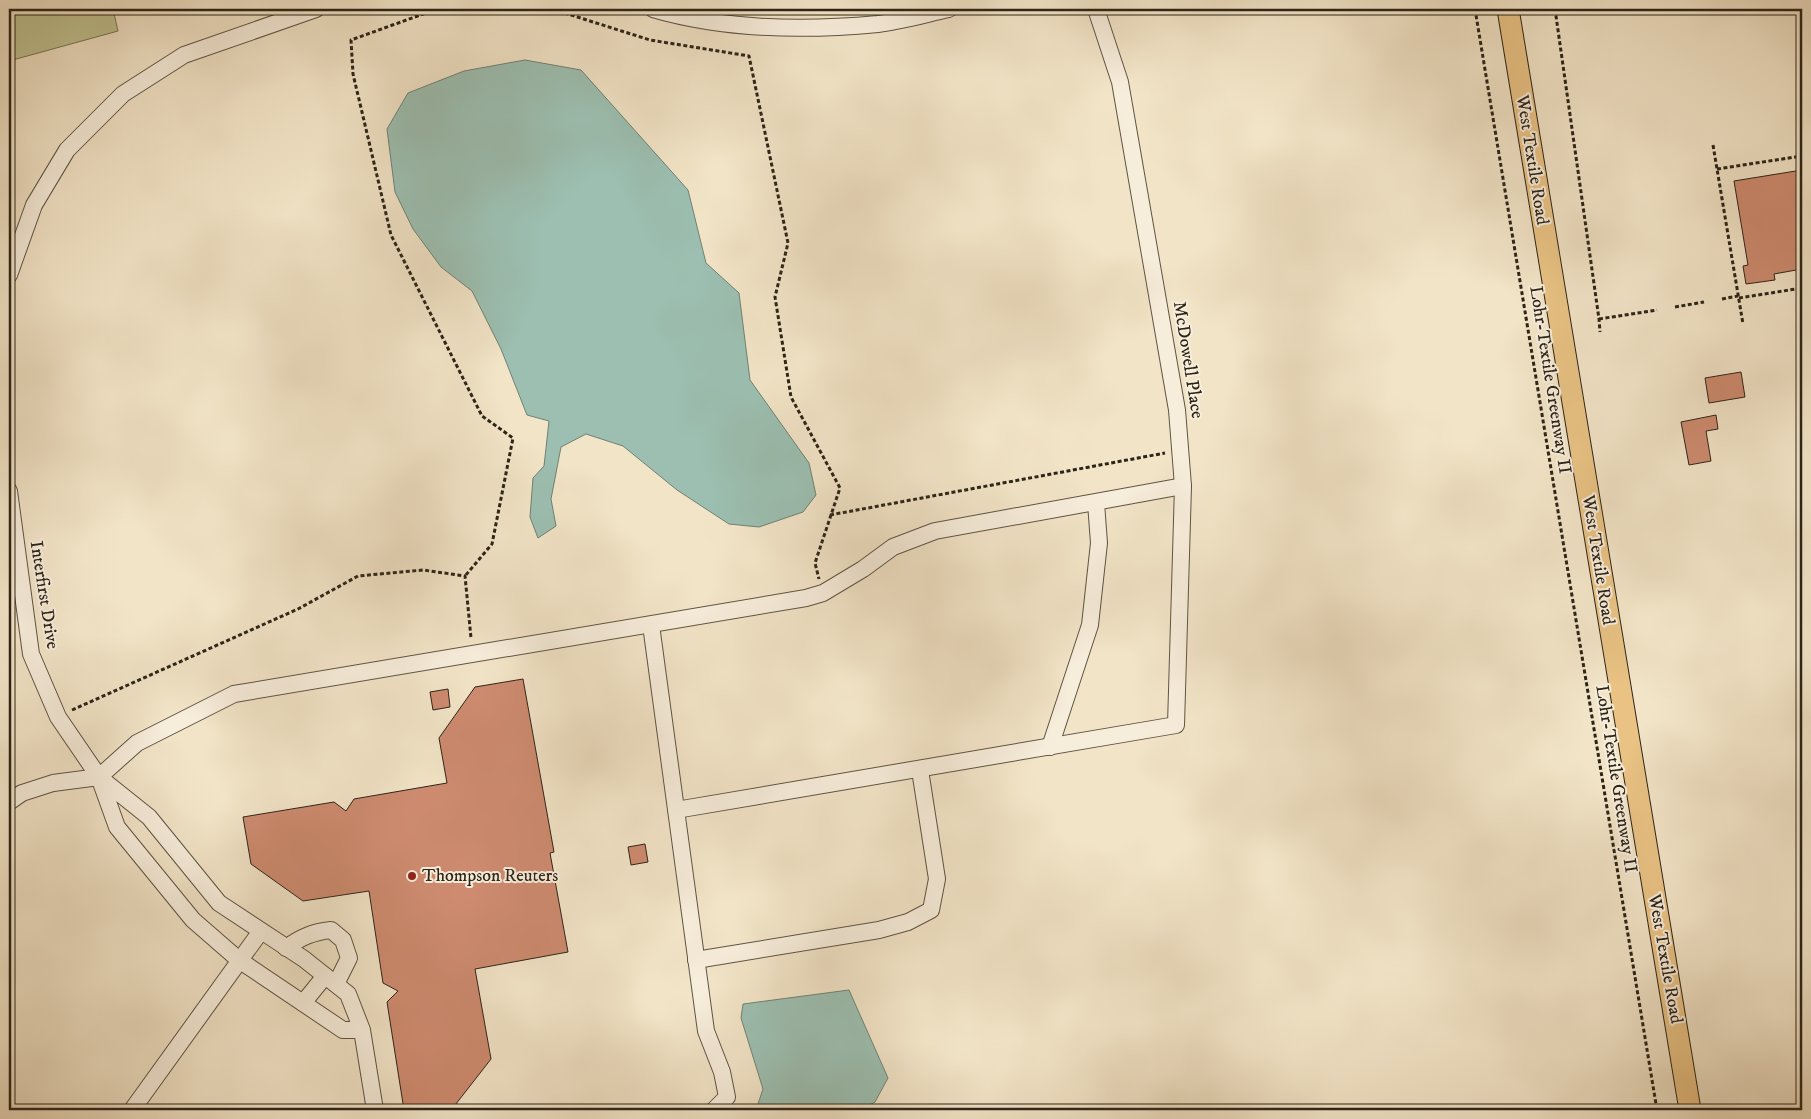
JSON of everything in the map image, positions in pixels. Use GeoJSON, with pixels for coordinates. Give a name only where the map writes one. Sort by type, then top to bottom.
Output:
{"type":"FeatureCollection","features":[{"type":"Feature","properties":{"kind":"main road","name":"West Textile Road"},"geometry":{"type":"LineString","coordinates":[[1508,9],[1690,1110]]}},
{"type":"Feature","properties":{"kind":"street"},"geometry":{"type":"LineString","coordinates":[[9,275],[34,205],[67,150],[123,94],[184,55],[316,9]]}},
{"type":"Feature","properties":{"kind":"street"},"geometry":{"type":"LineString","coordinates":[[653,9],[684,18],[779,28],[879,24],[949,9]]}},
{"type":"Feature","properties":{"kind":"street","name":"McDowell Place"},"geometry":{"type":"LineString","coordinates":[[1050,746],[1176,725],[1183,486],[1177,410],[1120,82],[1096,9]]}},
{"type":"Feature","properties":{"kind":"street"},"geometry":{"type":"LineString","coordinates":[[9,802],[22,793],[53,783],[99,777],[137,743],[234,694],[806,598],[822,593],[863,569],[893,547],[935,531],[1183,486]]}},
{"type":"Feature","properties":{"kind":"street","name":"Interfirst Drive"},"geometry":{"type":"LineString","coordinates":[[9,491],[31,654],[58,717],[99,777]]}},
{"type":"Feature","properties":{"kind":"street"},"geometry":{"type":"LineString","coordinates":[[676,810],[920,770],[1050,746],[1090,624],[1099,543],[1096,503]]}},
{"type":"Feature","properties":{"kind":"street"},"geometry":{"type":"LineString","coordinates":[[651,625],[706,1031],[722,1072],[727,1097],[714,1110]]}},
{"type":"Feature","properties":{"kind":"street"},"geometry":{"type":"LineString","coordinates":[[696,960],[879,930],[908,922],[931,910],[937,879],[920,770]]}},
{"type":"Feature","properties":{"kind":"street"},"geometry":{"type":"LineString","coordinates":[[99,777],[149,817],[219,903],[261,930],[348,994],[362,1030],[375,1110]]}},
{"type":"Feature","properties":{"kind":"street"},"geometry":{"type":"LineString","coordinates":[[99,777],[117,827],[193,920],[239,960],[343,1030],[362,1030]]}},
{"type":"Feature","properties":{"kind":"street"},"geometry":{"type":"LineString","coordinates":[[132,1110],[261,930]]}},
{"type":"Feature","properties":{"kind":"street"},"geometry":{"type":"LineString","coordinates":[[286,948],[300,938],[316,932],[331,930],[343,940],[349,958],[331,980],[303,1003]]}},
{"type":"Feature","properties":{"kind":"path"},"geometry":{"type":"LineString","coordinates":[[437,9],[351,40],[353,74],[391,234],[482,416],[513,438],[492,544],[465,576],[473,655]]}},
{"type":"Feature","properties":{"kind":"path"},"geometry":{"type":"LineString","coordinates":[[552,9],[650,40],[749,56],[788,243],[775,297],[791,397],[840,488],[815,563],[822,593]]}},
{"type":"Feature","properties":{"kind":"path","name":"Lohr-Textile Greenway II"},"geometry":{"type":"LineString","coordinates":[[1475,9],[1657,1110]]}},
{"type":"Feature","properties":{"kind":"path"},"geometry":{"type":"LineString","coordinates":[[1555,9],[1600,319],[1600,332]]}},
{"type":"Feature","properties":{"kind":"path"},"geometry":{"type":"LineString","coordinates":[[1713,146],[1742,324]]}},
{"type":"Feature","properties":{"kind":"path"},"geometry":{"type":"LineString","coordinates":[[1717,169],[1802,156]]}},
{"type":"Feature","properties":{"kind":"path"},"geometry":{"type":"LineString","coordinates":[[1722,299],[1802,288]]}},
{"type":"Feature","properties":{"kind":"path"},"geometry":{"type":"LineString","coordinates":[[1675,307],[1704,302]]}},
{"type":"Feature","properties":{"kind":"path"},"geometry":{"type":"LineString","coordinates":[[1600,319],[1657,310]]}},
{"type":"Feature","properties":{"kind":"path"},"geometry":{"type":"LineString","coordinates":[[830,515],[1180,450]]}},
{"type":"Feature","properties":{"kind":"path"},"geometry":{"type":"LineString","coordinates":[[58,717],[298,608],[358,576],[423,570],[465,576]]}},
{"type":"Feature","properties":{"kind":"green space"},"geometry":{"type":"Polygon","coordinates":[[[9,9],[113,9],[118,31],[9,61],[9,9]]]}},
{"type":"Feature","properties":{"kind":"shaded area"},"geometry":{"type":"Polygon","coordinates":[[[525,60],[581,70],[688,190],[706,263],[739,293],[750,380],[809,463],[816,495],[803,512],[759,527],[729,524],[677,490],[623,446],[586,434],[561,447],[551,499],[556,526],[538,538],[530,517],[533,478],[544,466],[549,421],[527,415],[501,349],[472,291],[441,267],[413,229],[395,192],[387,129],[408,93],[464,71],[525,60]]]}},
{"type":"Feature","properties":{"kind":"shaded area"},"geometry":{"type":"Polygon","coordinates":[[[849,990],[888,1078],[875,1102],[861,1110],[756,1110],[763,1089],[741,1018],[743,1004],[849,990]]]}},
{"type":"Feature","properties":{"kind":"building"},"geometry":{"type":"Polygon","coordinates":[[[1802,170],[1802,269],[1774,274],[1775,280],[1746,284],[1743,266],[1748,265],[1734,181],[1802,170]]]}},
{"type":"Feature","properties":{"kind":"building"},"geometry":{"type":"Polygon","coordinates":[[[1741,372],[1745,397],[1709,403],[1705,378],[1741,372]]]}},
{"type":"Feature","properties":{"kind":"building"},"geometry":{"type":"Polygon","coordinates":[[[1716,415],[1718,429],[1706,431],[1711,461],[1689,465],[1681,422],[1716,415]]]}},
{"type":"Feature","properties":{"kind":"building","name":"Thompson Reuters"},"geometry":{"type":"Polygon","coordinates":[[[523,679],[554,852],[550,853],[568,952],[475,969],[491,1059],[452,1109],[404,1110],[387,1002],[398,991],[383,983],[369,891],[303,901],[251,864],[243,817],[334,802],[346,811],[354,799],[447,783],[439,738],[475,687],[523,679]]]}},
{"type":"Feature","properties":{"kind":"building"},"geometry":{"type":"Polygon","coordinates":[[[448,689],[450,707],[433,710],[430,692],[448,689]]]}},
{"type":"Feature","properties":{"kind":"building"},"geometry":{"type":"Polygon","coordinates":[[[645,844],[648,862],[631,865],[628,847],[645,844]]]}},
{"type":"Feature","properties":{"kind":"place","name":"Thompson Reuters"},"geometry":{"type":"Point","coordinates":[412,876]}}]}
